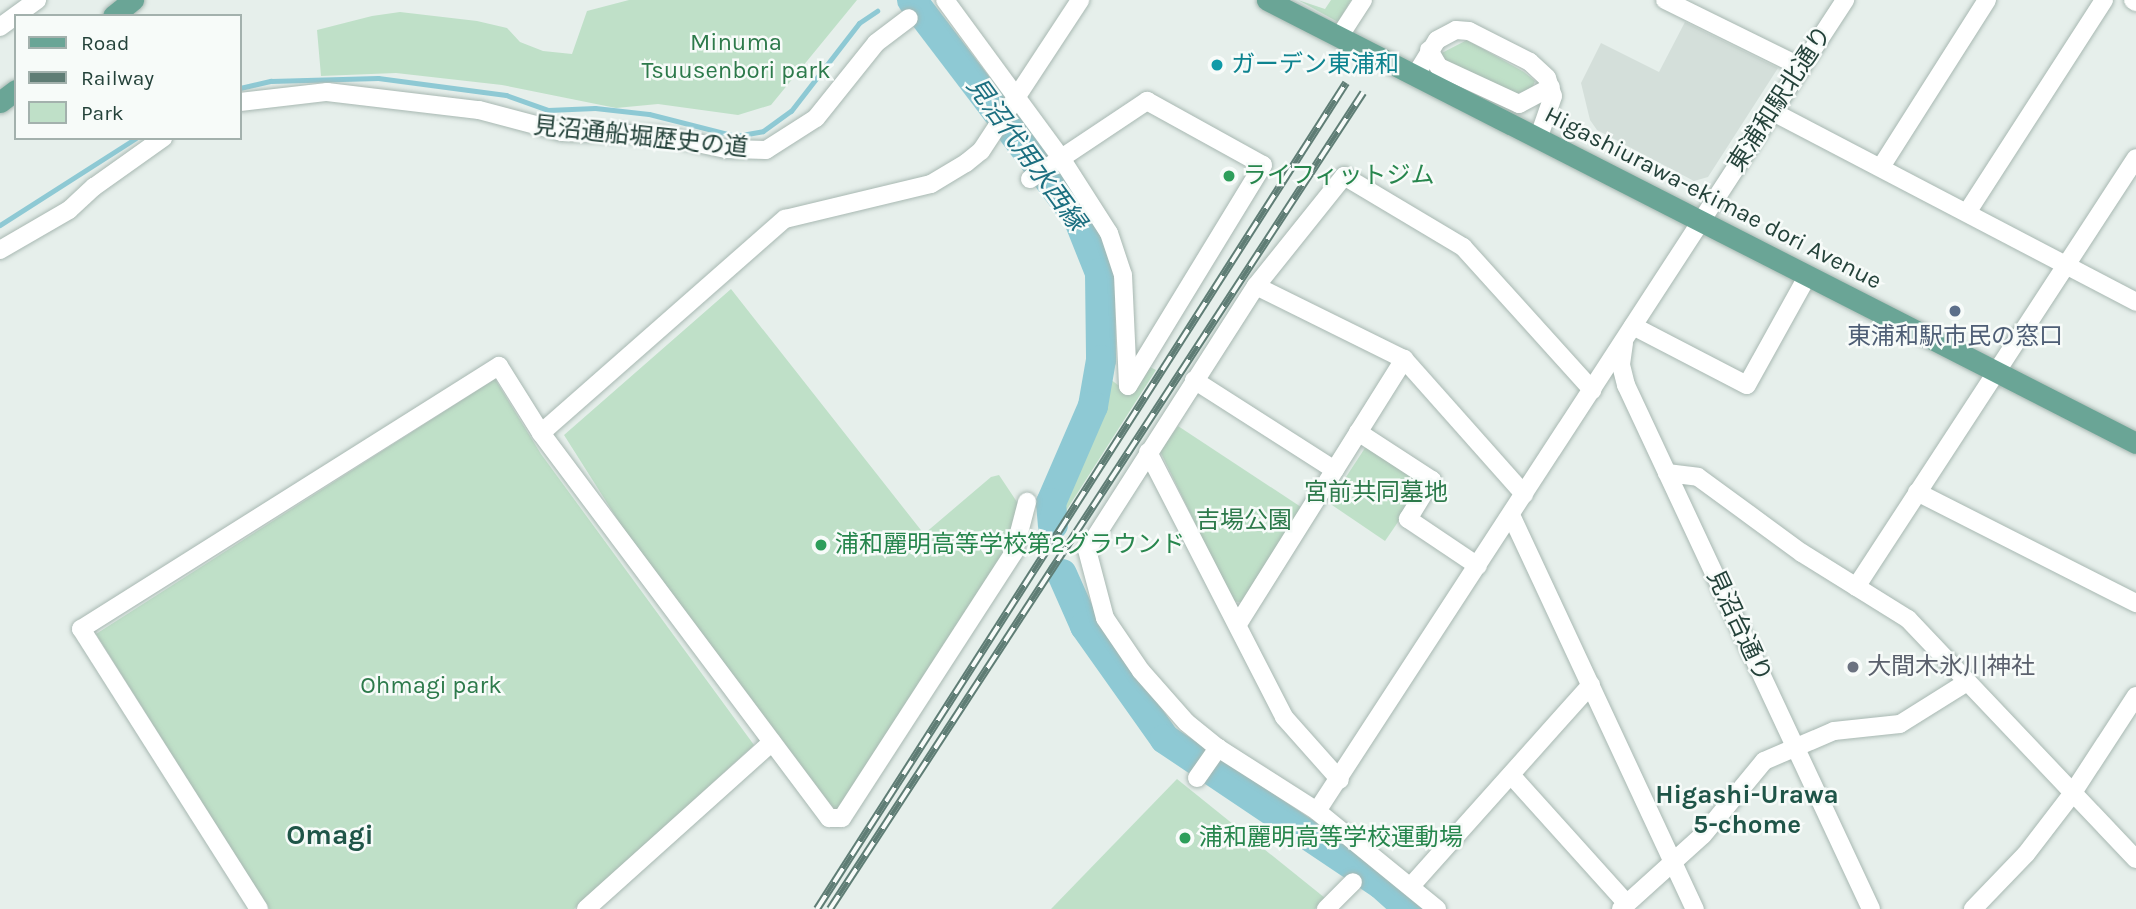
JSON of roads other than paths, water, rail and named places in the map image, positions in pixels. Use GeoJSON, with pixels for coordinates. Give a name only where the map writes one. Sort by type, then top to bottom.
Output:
{"type":"FeatureCollection","features":[{"type":"Feature","properties":{"kind":"main road"},"geometry":{"type":"LineString","coordinates":[[115,14],[131,0]]}},
{"type":"Feature","properties":{"kind":"main road","name":"Higashiurawa-ekimae dori Avenue"},"geometry":{"type":"LineString","coordinates":[[1266,0],[2136,443]]}},
{"type":"Feature","properties":{"kind":"street"},"geometry":{"type":"LineString","coordinates":[[18,14],[37,0]]}},
{"type":"Feature","properties":{"kind":"street"},"geometry":{"type":"LineString","coordinates":[[944,0],[1018,97],[1061,158],[1109,233],[1123,275],[1128,386],[1264,165],[1147,101],[1061,158],[1030,179]]}},
{"type":"Feature","properties":{"kind":"street"},"geometry":{"type":"LineString","coordinates":[[541,433],[785,219],[931,184],[966,163],[1018,97],[1080,0]]}},
{"type":"Feature","properties":{"kind":"street"},"geometry":{"type":"LineString","coordinates":[[1339,37],[1363,0]]}},
{"type":"Feature","properties":{"kind":"street"},"geometry":{"type":"LineString","coordinates":[[1665,0],[1801,67]]}},
{"type":"Feature","properties":{"kind":"street","name":"東浦和駅北通り"},"geometry":{"type":"LineString","coordinates":[[1317,811],[1340,780],[1844,0]]}},
{"type":"Feature","properties":{"kind":"street"},"geometry":{"type":"LineString","coordinates":[[1881,167],[1987,0]]}},
{"type":"Feature","properties":{"kind":"street"},"geometry":{"type":"LineString","coordinates":[[1968,211],[2104,0]]}},
{"type":"Feature","properties":{"kind":"street","name":"見沼通船堀歴史の道"},"geometry":{"type":"LineString","coordinates":[[242,102],[327,92],[479,110],[562,132],[659,135],[726,149],[766,150],[817,118],[876,43],[909,18]]}},
{"type":"Feature","properties":{"kind":"street"},"geometry":{"type":"LineString","coordinates":[[1415,76],[1429,50],[1447,33],[1469,31],[1531,62],[1551,87],[1552,107],[1538,139]]}},
{"type":"Feature","properties":{"kind":"street"},"geometry":{"type":"LineString","coordinates":[[1429,50],[1439,67],[1519,104],[1551,87]]}},
{"type":"Feature","properties":{"kind":"street"},"geometry":{"type":"LineString","coordinates":[[1773,112],[2067,262],[2136,302]]}},
{"type":"Feature","properties":{"kind":"street"},"geometry":{"type":"LineString","coordinates":[[0,250],[69,210],[94,187],[160,140]]}},
{"type":"Feature","properties":{"kind":"street"},"geometry":{"type":"LineString","coordinates":[[1856,587],[1993,371],[2136,158]]}},
{"type":"Feature","properties":{"kind":"street"},"geometry":{"type":"LineString","coordinates":[[1437,909],[1317,811],[1218,748],[1186,722],[1141,671],[1105,618],[1087,550],[1256,286],[1344,176],[1463,247],[1592,390]]}},
{"type":"Feature","properties":{"kind":"street"},"geometry":{"type":"LineString","coordinates":[[1629,333],[1747,385],[1808,275]]}},
{"type":"Feature","properties":{"kind":"street"},"geometry":{"type":"LineString","coordinates":[[1256,286],[1404,359],[1524,494]]}},
{"type":"Feature","properties":{"kind":"street","name":"見沼台通り"},"geometry":{"type":"LineString","coordinates":[[1629,333],[1621,365],[1626,385],[1871,909]]}},
{"type":"Feature","properties":{"kind":"street"},"geometry":{"type":"LineString","coordinates":[[1238,624],[1404,359]]}},
{"type":"Feature","properties":{"kind":"street"},"geometry":{"type":"LineString","coordinates":[[259,909],[81,629],[499,366],[541,433],[829,818],[842,818],[1014,552],[1027,502]]}},
{"type":"Feature","properties":{"kind":"street"},"geometry":{"type":"LineString","coordinates":[[1195,380],[1335,470]]}},
{"type":"Feature","properties":{"kind":"street"},"geometry":{"type":"LineString","coordinates":[[1358,432],[1432,480],[1408,519],[1478,566]]}},
{"type":"Feature","properties":{"kind":"street"},"geometry":{"type":"LineString","coordinates":[[1148,452],[1284,718],[1340,780]]}},
{"type":"Feature","properties":{"kind":"street"},"geometry":{"type":"LineString","coordinates":[[1667,473],[1698,477],[1856,587],[1908,619],[2136,859]]}},
{"type":"Feature","properties":{"kind":"street"},"geometry":{"type":"LineString","coordinates":[[1917,492],[2136,603]]}},
{"type":"Feature","properties":{"kind":"street"},"geometry":{"type":"LineString","coordinates":[[1511,515],[1695,909]]}},
{"type":"Feature","properties":{"kind":"street"},"geometry":{"type":"LineString","coordinates":[[1511,775],[1624,906],[1672,860],[1703,835],[1764,761],[1795,745],[1834,731],[1900,724],[1967,682]]}},
{"type":"Feature","properties":{"kind":"street"},"geometry":{"type":"LineString","coordinates":[[1411,886],[1591,685]]}},
{"type":"Feature","properties":{"kind":"street"},"geometry":{"type":"LineString","coordinates":[[1973,909],[2026,854],[2129,721],[2136,696]]}},
{"type":"Feature","properties":{"kind":"street"},"geometry":{"type":"LineString","coordinates":[[586,909],[772,742]]}},
{"type":"Feature","properties":{"kind":"street"},"geometry":{"type":"LineString","coordinates":[[1197,778],[1218,748]]}},
{"type":"Feature","properties":{"kind":"street"},"geometry":{"type":"LineString","coordinates":[[1326,909],[1353,882]]}},
{"type":"Feature","properties":{"kind":"waterway","name":"見沼代用水西縁"},"geometry":{"type":"LineString","coordinates":[[912,0],[1078,218],[1100,273],[1101,360],[1093,406],[1051,503],[1053,525]]}},
{"type":"Feature","properties":{"kind":"waterway"},"geometry":{"type":"LineString","coordinates":[[242,88],[271,81],[378,78],[506,95],[548,110],[595,108],[649,114],[736,136],[763,131],[791,111],[859,23],[877,11]]}},
{"type":"Feature","properties":{"kind":"waterway"},"geometry":{"type":"LineString","coordinates":[[0,225],[133,140]]}},
{"type":"Feature","properties":{"kind":"waterway","name":"見沼代用水西縁"},"geometry":{"type":"LineString","coordinates":[[1062,574],[1085,626],[1165,739],[1381,884],[1409,909]]}},
{"type":"Feature","properties":{"kind":"railway"},"geometry":{"type":"LineString","coordinates":[[817,909],[1346,83]]}},
{"type":"Feature","properties":{"kind":"railway"},"geometry":{"type":"LineString","coordinates":[[830,909],[1363,93]]}},
{"type":"Feature","properties":{"kind":"place","name":"ガーデン東浦和"},"geometry":{"type":"Point","coordinates":[1217,65]}},
{"type":"Feature","properties":{"kind":"place","name":"ライフィットジム"},"geometry":{"type":"Point","coordinates":[1229,176]}},
{"type":"Feature","properties":{"kind":"place","name":"東浦和駅市民の窓口"},"geometry":{"type":"Point","coordinates":[1955,311]}},
{"type":"Feature","properties":{"kind":"place","name":"浦和麗明高等学校第2グラウンド"},"geometry":{"type":"Point","coordinates":[821,545]}},
{"type":"Feature","properties":{"kind":"place","name":"大間木氷川神社"},"geometry":{"type":"Point","coordinates":[1853,667]}},
{"type":"Feature","properties":{"kind":"place","name":"浦和麗明高等学校運動場"},"geometry":{"type":"Point","coordinates":[1185,838]}},
{"type":"Feature","properties":{"kind":"district","name":"Higashi-Urawa 5-chome"},"geometry":{"type":"Point","coordinates":[1747,810]}},
{"type":"Feature","properties":{"kind":"district","name":"Omagi"},"geometry":{"type":"Point","coordinates":[330,835]}},
{"type":"Feature","properties":{"kind":"park label","name":"Minuma Tsuusenbori park"},"geometry":{"type":"Point","coordinates":[736,57]}},
{"type":"Feature","properties":{"kind":"park label","name":"宮前共同墓地"},"geometry":{"type":"Point","coordinates":[1376,493]}},
{"type":"Feature","properties":{"kind":"park label","name":"吉場公園"},"geometry":{"type":"Point","coordinates":[1244,521]}},
{"type":"Feature","properties":{"kind":"park label","name":"Ohmagi park"},"geometry":{"type":"Point","coordinates":[431,686]}}]}
